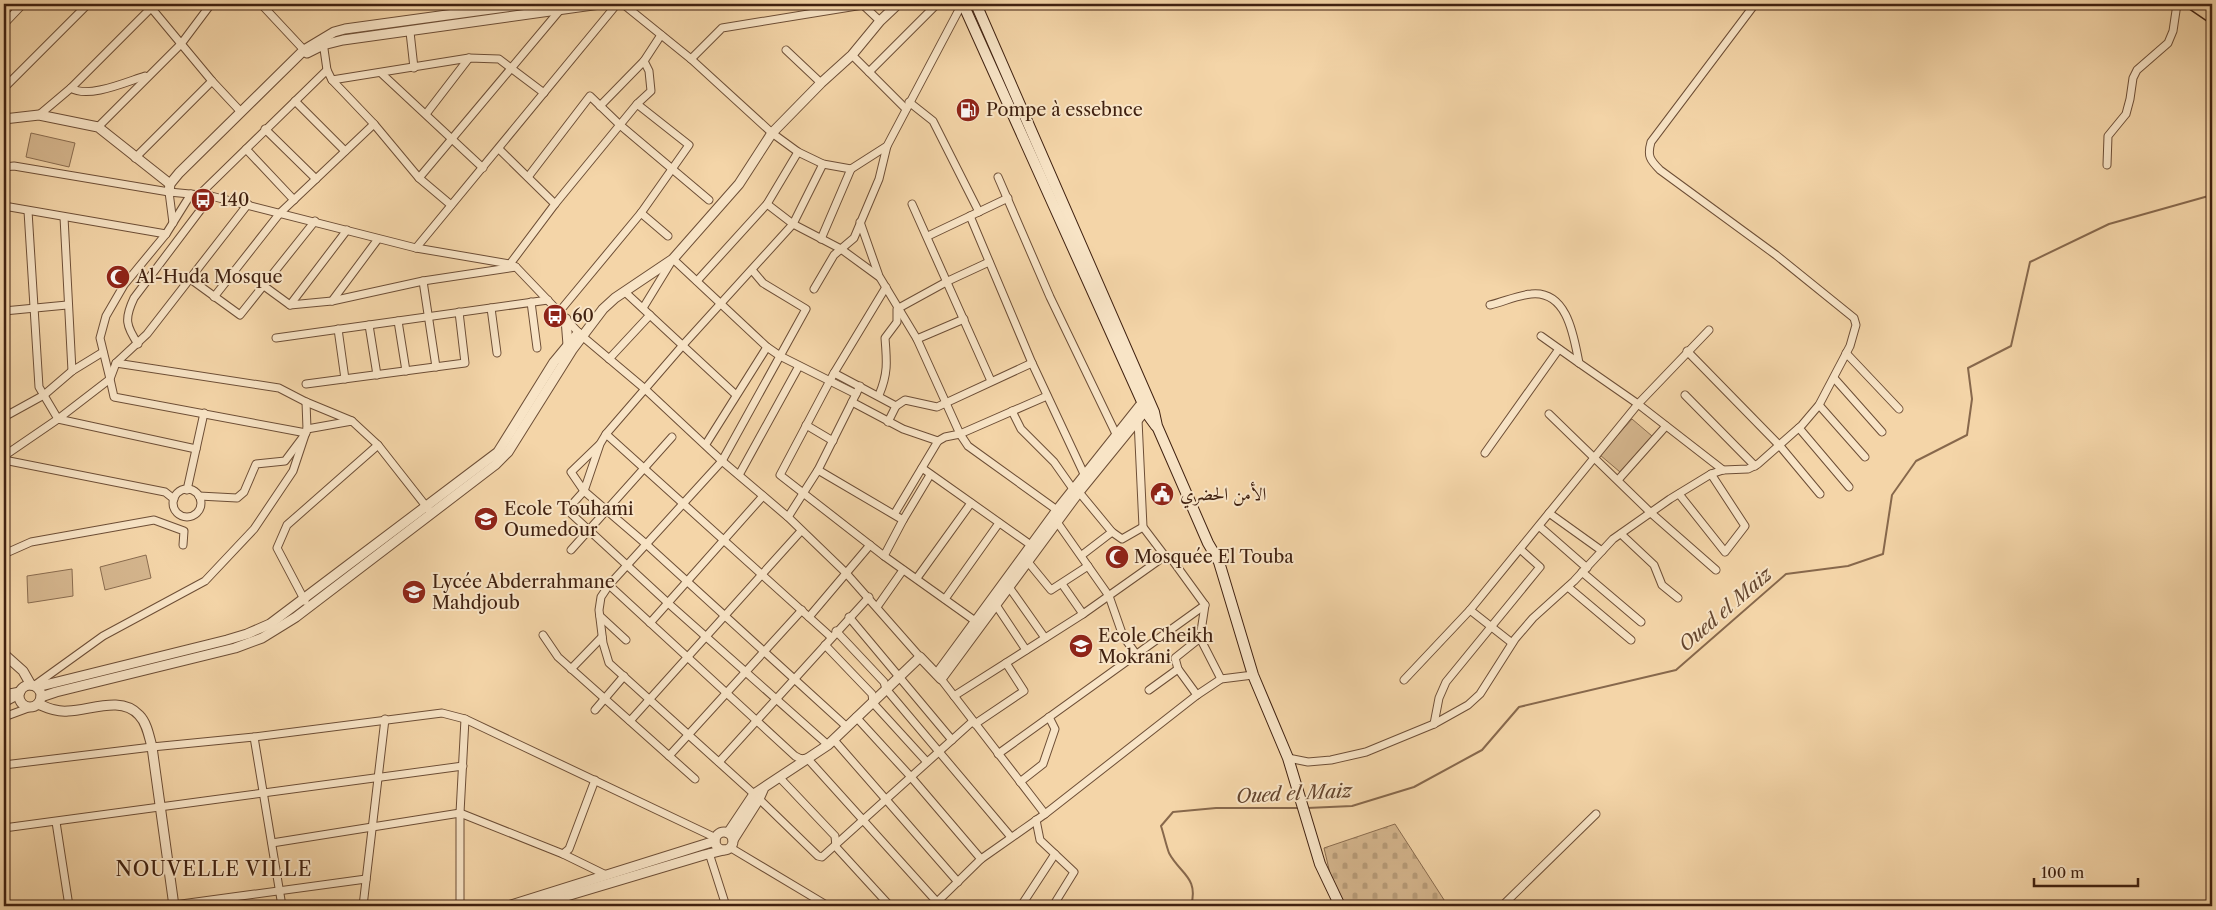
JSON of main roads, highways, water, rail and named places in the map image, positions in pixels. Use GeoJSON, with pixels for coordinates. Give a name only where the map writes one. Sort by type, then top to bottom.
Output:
{"type":"FeatureCollection","features":[{"type":"Feature","properties":{"kind":"main road"},"geometry":{"type":"LineString","coordinates":[[962,4],[1157,426],[1208,543],[1219,562],[1253,675],[1288,758],[1320,864],[1340,906]]}},
{"type":"Feature","properties":{"kind":"main road"},"geometry":{"type":"LineString","coordinates":[[976,4],[1146,403]]}},
{"type":"Feature","properties":{"kind":"main road"},"geometry":{"type":"LineString","coordinates":[[2193,4],[2212,17]]}},
{"type":"Feature","properties":{"kind":"waterway","name":"Oued el Maiz"},"geometry":{"type":"LineString","coordinates":[[1307,808],[1352,806],[1414,787],[1482,750],[1519,707],[1676,670],[1786,574],[1848,566],[1883,554],[1892,495],[1916,461],[1967,435],[1972,399],[1968,368],[2011,346],[2030,262],[2109,224],[2212,195]]}},
{"type":"Feature","properties":{"kind":"waterway","name":"Oued el Maiz"},"geometry":{"type":"LineString","coordinates":[[1191,906],[1193,896],[1190,882],[1169,853],[1161,826],[1173,812],[1216,808],[1300,808]]}},
{"type":"Feature","properties":{"kind":"place","name":"Pompe à essebnce"},"geometry":{"type":"Point","coordinates":[968,110]}},
{"type":"Feature","properties":{"kind":"place","name":"140"},"geometry":{"type":"Point","coordinates":[203,200]}},
{"type":"Feature","properties":{"kind":"place","name":"Al-Huda Mosque"},"geometry":{"type":"Point","coordinates":[118,277]}},
{"type":"Feature","properties":{"kind":"place","name":"60"},"geometry":{"type":"Point","coordinates":[555,316]}},
{"type":"Feature","properties":{"kind":"place","name":"الأمن الحضري"},"geometry":{"type":"Point","coordinates":[1162,494]}},
{"type":"Feature","properties":{"kind":"place","name":"Ecole Touhami Oumedour"},"geometry":{"type":"Point","coordinates":[486,519]}},
{"type":"Feature","properties":{"kind":"place","name":"Mosquée El Touba"},"geometry":{"type":"Point","coordinates":[1117,557]}},
{"type":"Feature","properties":{"kind":"place","name":"Lycée Abderrahmane Mahdjoub"},"geometry":{"type":"Point","coordinates":[414,592]}},
{"type":"Feature","properties":{"kind":"place","name":"Ecole Cheikh Mokrani"},"geometry":{"type":"Point","coordinates":[1081,646]}},
{"type":"Feature","properties":{"kind":"district","name":"NOUVELLE VILLE"},"geometry":{"type":"Point","coordinates":[214,869]}}]}
